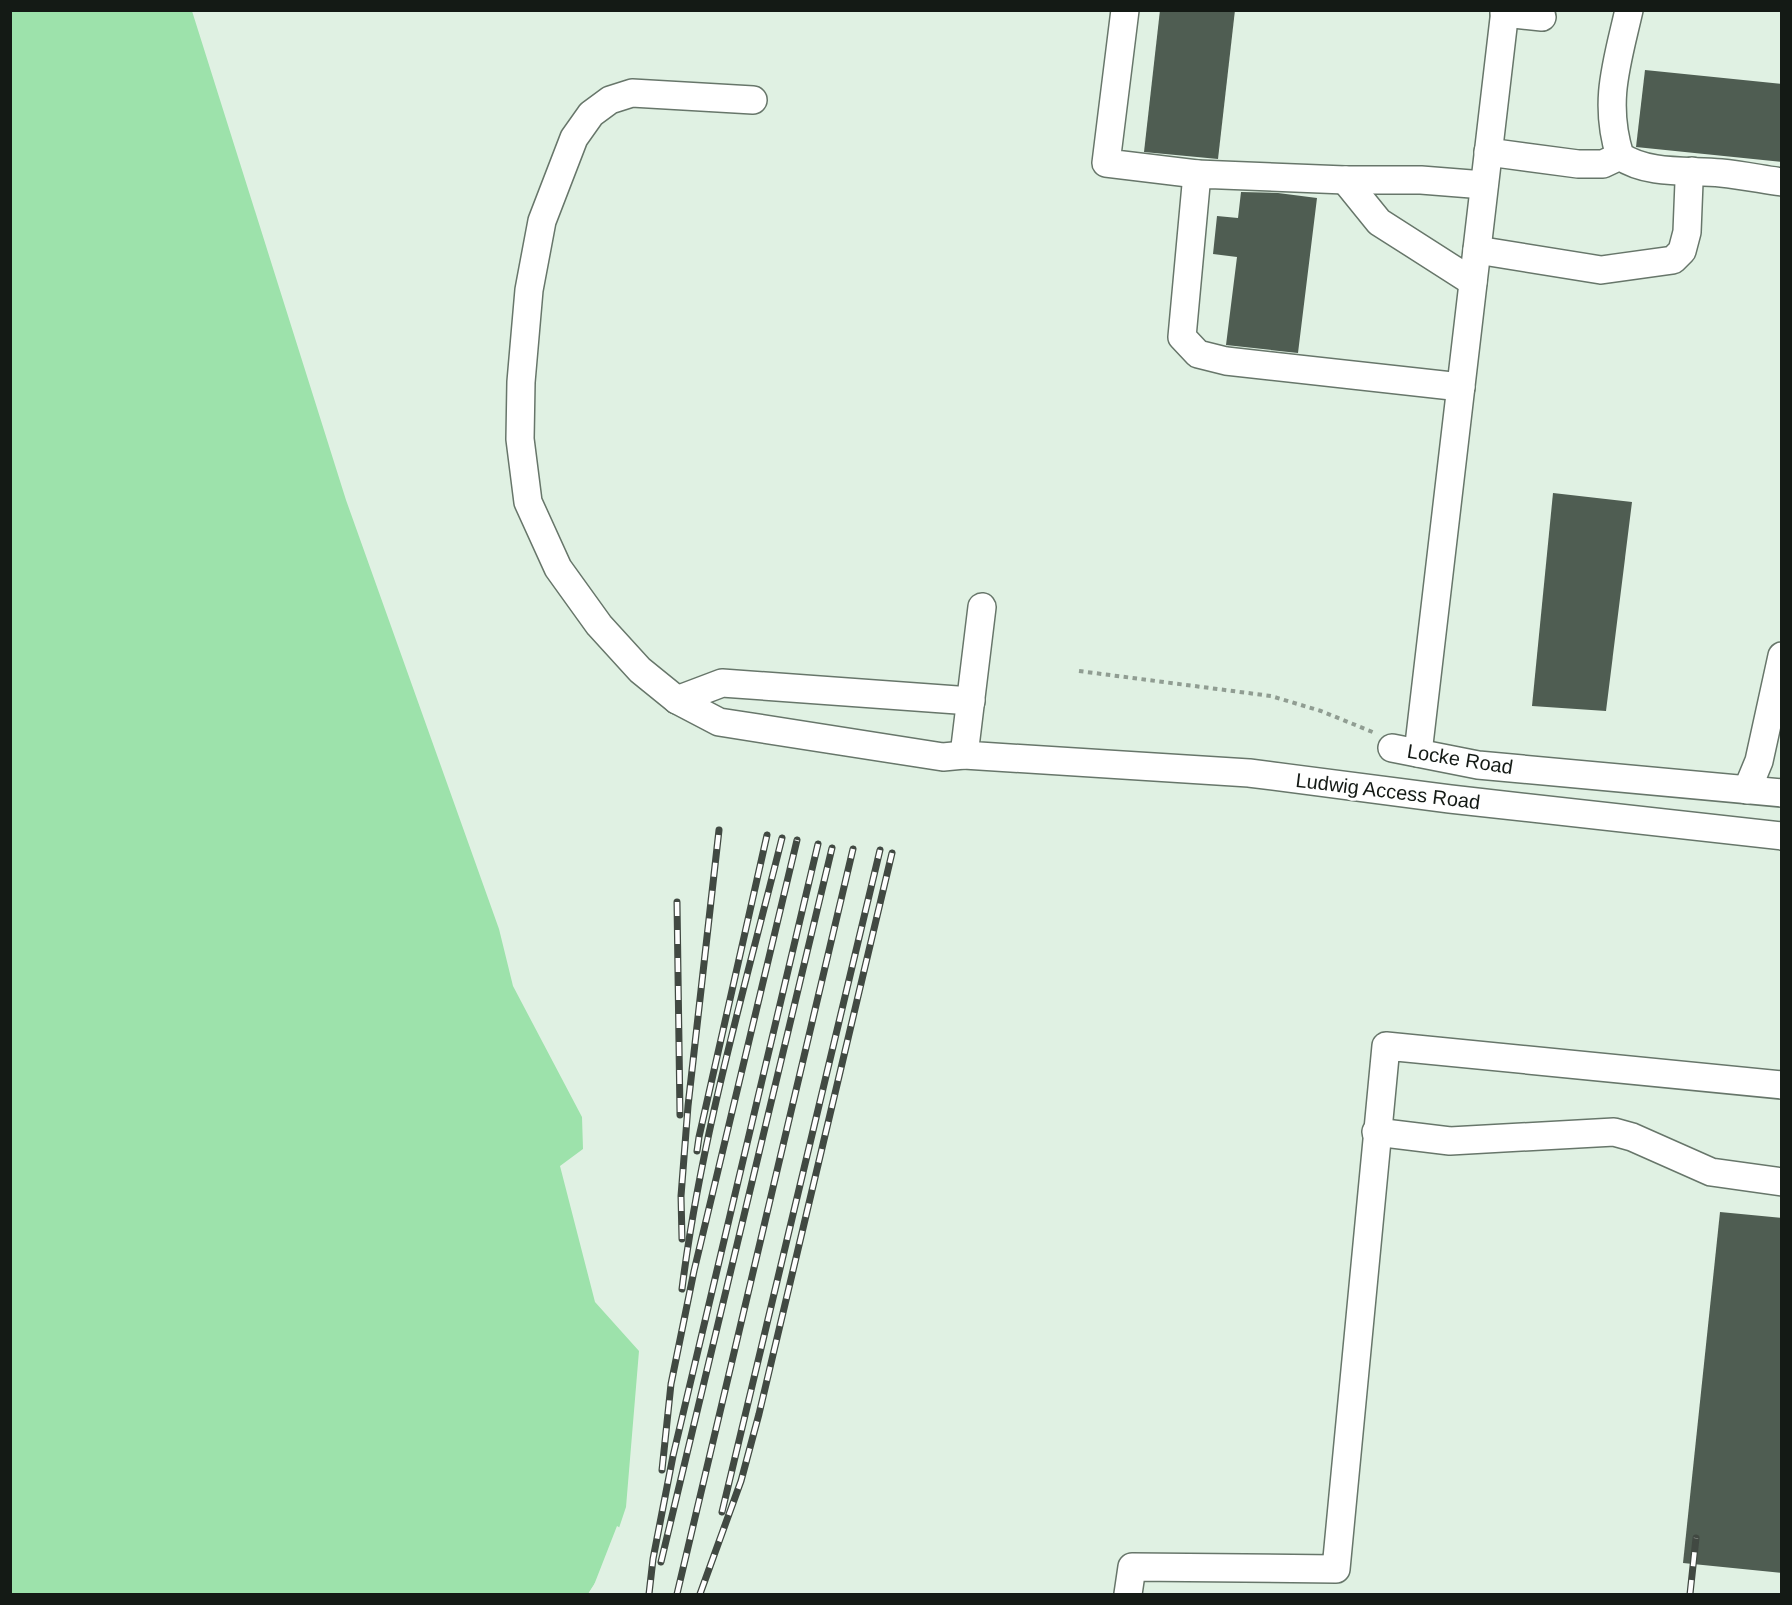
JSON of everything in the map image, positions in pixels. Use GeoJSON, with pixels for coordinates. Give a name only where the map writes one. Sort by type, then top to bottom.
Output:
{"type":"FeatureCollection","features":[{"type":"Feature","properties":{"kind":"street"},"geometry":{"type":"LineString","coordinates":[[1125,10],[1106,163],[1197,174],[1346,180],[1421,180],[1484,185]]}},
{"type":"Feature","properties":{"kind":"street"},"geometry":{"type":"LineString","coordinates":[[1629,10],[1611,96],[1611,120],[1620,156],[1633,165],[1724,173],[1782,182]]}},
{"type":"Feature","properties":{"kind":"street"},"geometry":{"type":"LineString","coordinates":[[1418,753],[1504,12],[1542,17]]}},
{"type":"Feature","properties":{"kind":"street","name":"Ludwig Access Road"},"geometry":{"type":"LineString","coordinates":[[753,100],[632,93],[610,100],[591,114],[574,138],[542,221],[529,290],[521,381],[520,439],[528,502],[558,568],[599,625],[640,670],[677,700],[719,722],[943,757],[994,756],[1249,773],[1450,799],[1782,836]]}},
{"type":"Feature","properties":{"kind":"street"},"geometry":{"type":"LineString","coordinates":[[1488,152],[1578,164],[1603,164],[1620,156]]}},
{"type":"Feature","properties":{"kind":"street"},"geometry":{"type":"LineString","coordinates":[[1477,250],[1601,270],[1673,260],[1682,252],[1687,232],[1689,182],[1692,171]]}},
{"type":"Feature","properties":{"kind":"street"},"geometry":{"type":"LineString","coordinates":[[1197,174],[1182,337],[1198,354],[1226,361],[1461,387]]}},
{"type":"Feature","properties":{"kind":"street"},"geometry":{"type":"LineString","coordinates":[[1346,180],[1379,222],[1473,282]]}},
{"type":"Feature","properties":{"kind":"street"},"geometry":{"type":"LineString","coordinates":[[964,755],[982,607]]}},
{"type":"Feature","properties":{"kind":"street"},"geometry":{"type":"LineString","coordinates":[[1747,790],[1759,761],[1782,656]]}},
{"type":"Feature","properties":{"kind":"street"},"geometry":{"type":"LineString","coordinates":[[677,700],[722,683],[970,701]]}},
{"type":"Feature","properties":{"kind":"street","name":"Locke Road"},"geometry":{"type":"LineString","coordinates":[[1392,748],[1478,765],[1782,793]]}},
{"type":"Feature","properties":{"kind":"street"},"geometry":{"type":"LineString","coordinates":[[1128,1594],[1132,1566],[1336,1569],[1386,1046],[1782,1085]]}},
{"type":"Feature","properties":{"kind":"street"},"geometry":{"type":"LineString","coordinates":[[1376,1132],[1450,1141],[1614,1132],[1632,1137],[1711,1172],[1782,1182]]}},
{"type":"Feature","properties":{"kind":"path","name":"Locke Road"},"geometry":{"type":"LineString","coordinates":[[1079,671],[1271,696],[1321,711],[1375,733],[1392,748]]}},
{"type":"Feature","properties":{"kind":"shaded area"},"geometry":{"type":"Polygon","coordinates":[[[11,11],[192,11],[346,500],[499,929],[513,986],[582,1117],[583,1149],[560,1166],[595,1302],[639,1351],[626,1507],[607,1564],[588,1594],[11,1594],[11,11]]]}},
{"type":"Feature","properties":{"kind":"pier"},"geometry":{"type":"Polygon","coordinates":[[[617,1526],[622,1529],[610,1565],[592,1594],[588,1594],[594,1585],[617,1526]]]}},
{"type":"Feature","properties":{"kind":"building"},"geometry":{"type":"Polygon","coordinates":[[[1160,10],[1235,10],[1218,159],[1144,152],[1160,10]]]}},
{"type":"Feature","properties":{"kind":"building"},"geometry":{"type":"Polygon","coordinates":[[[1645,70],[1782,84],[1782,162],[1636,147],[1645,70]]]}},
{"type":"Feature","properties":{"kind":"building"},"geometry":{"type":"Polygon","coordinates":[[[1241,192],[1278,193],[1317,198],[1298,353],[1226,345],[1237,257],[1213,254],[1217,216],[1238,218],[1241,192]]]}},
{"type":"Feature","properties":{"kind":"building"},"geometry":{"type":"Polygon","coordinates":[[[1553,493],[1632,502],[1606,711],[1532,706],[1553,493]]]}},
{"type":"Feature","properties":{"kind":"building"},"geometry":{"type":"Polygon","coordinates":[[[1720,1212],[1782,1218],[1782,1573],[1683,1563],[1720,1212]]]}},
{"type":"Feature","properties":{"kind":"railway"},"geometry":{"type":"LineString","coordinates":[[682,1239],[681,1196],[688,1106],[719,830]]}},
{"type":"Feature","properties":{"kind":"railway"},"geometry":{"type":"LineString","coordinates":[[697,1151],[767,835]]}},
{"type":"Feature","properties":{"kind":"railway"},"geometry":{"type":"LineString","coordinates":[[682,1289],[690,1232],[712,1118],[782,838]]}},
{"type":"Feature","properties":{"kind":"railway"},"geometry":{"type":"LineString","coordinates":[[662,1470],[671,1384],[694,1271],[797,840]]}},
{"type":"Feature","properties":{"kind":"railway"},"geometry":{"type":"LineString","coordinates":[[649,1594],[653,1559],[673,1456],[818,844]]}},
{"type":"Feature","properties":{"kind":"railway"},"geometry":{"type":"LineString","coordinates":[[661,1562],[832,848]]}},
{"type":"Feature","properties":{"kind":"railway"},"geometry":{"type":"LineString","coordinates":[[677,1594],[853,849]]}},
{"type":"Feature","properties":{"kind":"railway"},"geometry":{"type":"LineString","coordinates":[[722,1512],[880,850]]}},
{"type":"Feature","properties":{"kind":"railway"},"geometry":{"type":"LineString","coordinates":[[700,1594],[741,1481],[759,1414],[892,853]]}},
{"type":"Feature","properties":{"kind":"railway"},"geometry":{"type":"LineString","coordinates":[[677,902],[680,1115]]}},
{"type":"Feature","properties":{"kind":"railway"},"geometry":{"type":"LineString","coordinates":[[1690,1594],[1696,1538]]}}]}
